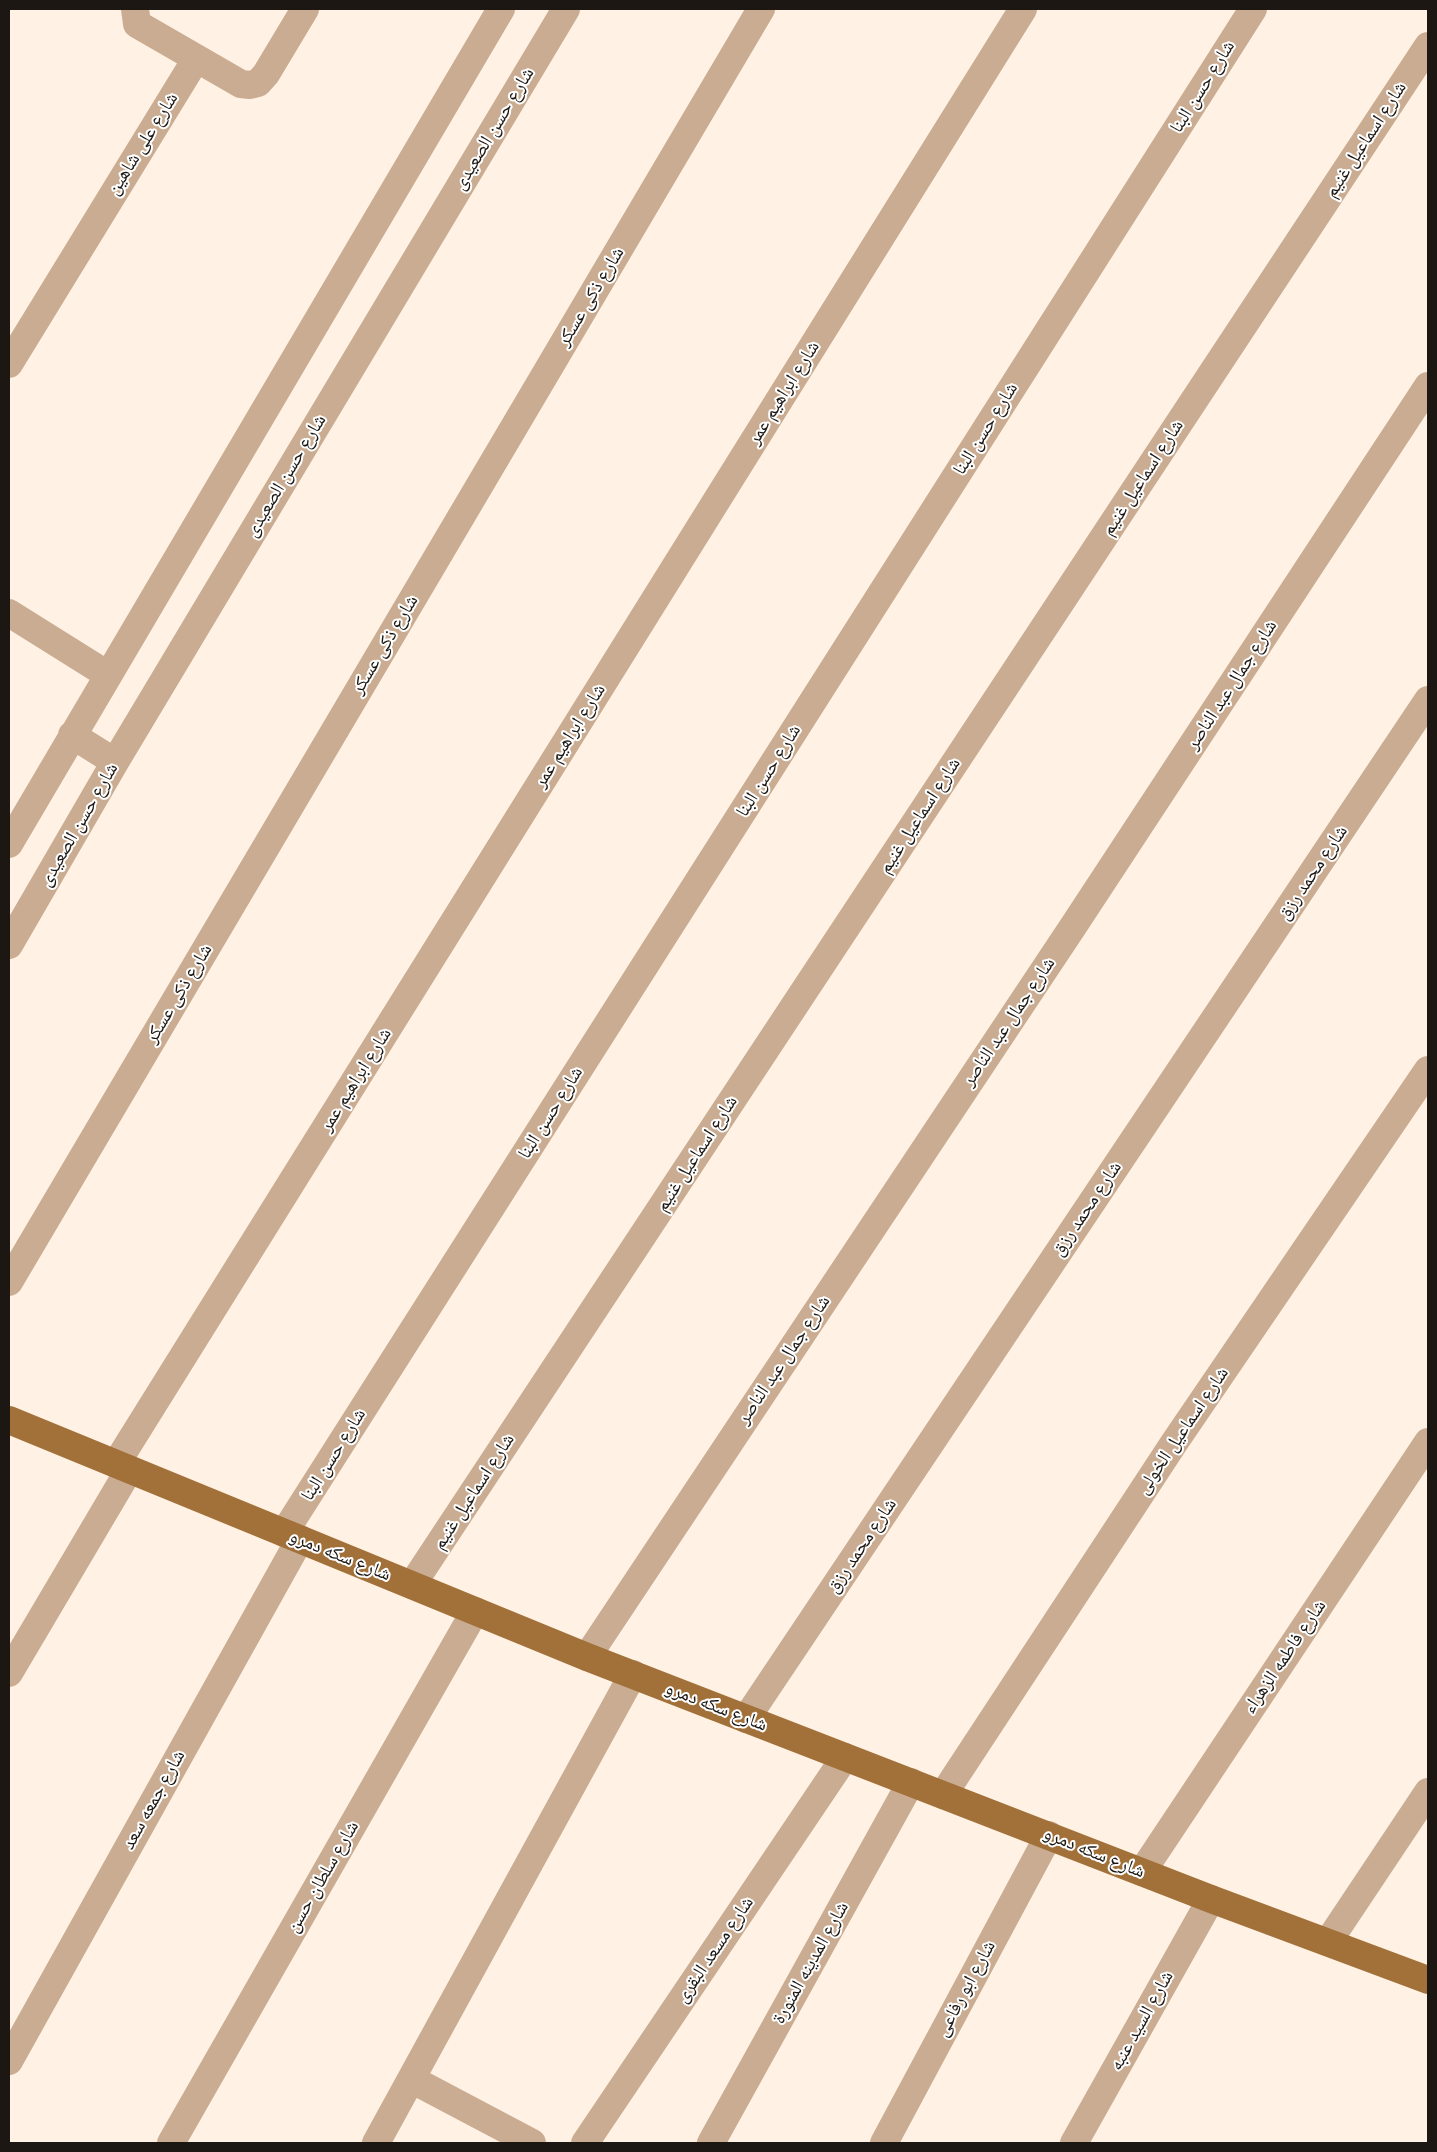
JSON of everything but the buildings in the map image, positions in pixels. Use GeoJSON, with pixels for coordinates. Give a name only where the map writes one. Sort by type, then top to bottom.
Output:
{"type":"FeatureCollection","features":[{"type":"Feature","properties":{"kind":"main road","name":"شارع سكه دمرو"},"geometry":{"type":"LineString","coordinates":[[9,1420],[587,1657],[1211,1899],[1428,1980]]}},
{"type":"Feature","properties":{"kind":"street"},"geometry":{"type":"LineString","coordinates":[[135,9],[136,24],[241,84],[258,84],[305,9]]}},
{"type":"Feature","properties":{"kind":"street"},"geometry":{"type":"LineString","coordinates":[[9,844],[501,9]]}},
{"type":"Feature","properties":{"kind":"street","name":"شارع حسن الصعيدى"},"geometry":{"type":"LineString","coordinates":[[9,946],[116,762],[566,9]]}},
{"type":"Feature","properties":{"kind":"street","name":"شارع ذكى عسكر"},"geometry":{"type":"LineString","coordinates":[[9,1282],[761,9]]}},
{"type":"Feature","properties":{"kind":"street","name":"شارع ابراهيم عمر"},"geometry":{"type":"LineString","coordinates":[[9,1673],[123,1467],[1023,9]]}},
{"type":"Feature","properties":{"kind":"street","name":"شارع حسن البنا"},"geometry":{"type":"LineString","coordinates":[[292,1536],[1253,9]]}},
{"type":"Feature","properties":{"kind":"street","name":"شارع اسماعيل غنيم"},"geometry":{"type":"LineString","coordinates":[[412,1585],[1428,46]]}},
{"type":"Feature","properties":{"kind":"street","name":"شارع على شاهين"},"geometry":{"type":"LineString","coordinates":[[9,364],[196,59]]}},
{"type":"Feature","properties":{"kind":"street","name":"شارع جمال عبد الناصر"},"geometry":{"type":"LineString","coordinates":[[587,1657],[1084,909],[1428,386]]}},
{"type":"Feature","properties":{"kind":"street"},"geometry":{"type":"LineString","coordinates":[[9,613],[108,675]]}},
{"type":"Feature","properties":{"kind":"street","name":"شارع محمد رزق"},"geometry":{"type":"LineString","coordinates":[[746,1719],[1428,700]]}},
{"type":"Feature","properties":{"kind":"street"},"geometry":{"type":"LineString","coordinates":[[72,735],[116,762]]}},
{"type":"Feature","properties":{"kind":"street","name":"شارع اسماعيل الخولى"},"geometry":{"type":"LineString","coordinates":[[943,1795],[1174,1443],[1428,1070]]}},
{"type":"Feature","properties":{"kind":"street","name":"شارع فاطمه الزهراء"},"geometry":{"type":"LineString","coordinates":[[1142,1872],[1428,1442]]}},
{"type":"Feature","properties":{"kind":"street","name":"شارع جمعه سعد"},"geometry":{"type":"LineString","coordinates":[[9,2061],[292,1536]]}},
{"type":"Feature","properties":{"kind":"street","name":"شارع سلطان حسن"},"geometry":{"type":"LineString","coordinates":[[171,2143],[475,1611]]}},
{"type":"Feature","properties":{"kind":"street"},"geometry":{"type":"LineString","coordinates":[[376,2143],[633,1674]]}},
{"type":"Feature","properties":{"kind":"street","name":"شارع مسعد البقرى"},"geometry":{"type":"LineString","coordinates":[[585,2143],[845,1757]]}},
{"type":"Feature","properties":{"kind":"street","name":"شارع المدينه المنورة"},"geometry":{"type":"LineString","coordinates":[[711,2143],[911,1782]]}},
{"type":"Feature","properties":{"kind":"street"},"geometry":{"type":"LineString","coordinates":[[1328,1942],[1428,1792]]}},
{"type":"Feature","properties":{"kind":"street","name":"شارع ابو رفاعى"},"geometry":{"type":"LineString","coordinates":[[884,2143],[1049,1835]]}},
{"type":"Feature","properties":{"kind":"street","name":"شارع السيد عنبه"},"geometry":{"type":"LineString","coordinates":[[1074,2143],[1211,1899]]}},
{"type":"Feature","properties":{"kind":"street"},"geometry":{"type":"LineString","coordinates":[[411,2079],[532,2143]]}}]}
